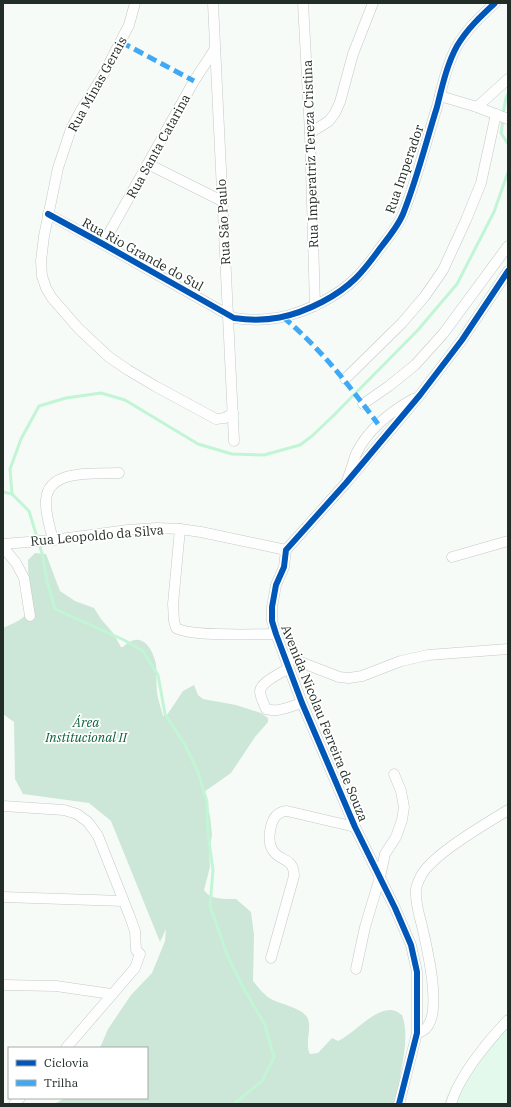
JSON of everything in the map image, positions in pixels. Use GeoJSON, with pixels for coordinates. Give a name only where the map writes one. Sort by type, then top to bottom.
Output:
{"type":"FeatureCollection","features":[{"type":"Feature","properties":{"kind":"street","name":"Rua Minas Gerais"},"geometry":{"type":"LineString","coordinates":[[135,3],[129,25],[121,42],[71,130],[58,168],[44,236],[41,261],[42,276],[46,288],[52,298],[79,329],[109,357],[155,386],[216,419],[222,419],[233,413]]}},
{"type":"Feature","properties":{"kind":"street","name":"Rua São Paulo"},"geometry":{"type":"LineString","coordinates":[[213,3],[234,441]]}},
{"type":"Feature","properties":{"kind":"street","name":"Rua Imperatriz Tereza Cristina"},"geometry":{"type":"LineString","coordinates":[[303,3],[310,133],[315,306]]}},
{"type":"Feature","properties":{"kind":"street"},"geometry":{"type":"LineString","coordinates":[[310,133],[329,122],[335,113],[340,102],[353,54],[373,3]]}},
{"type":"Feature","properties":{"kind":"street","name":"Rua Imperador"},"geometry":{"type":"LineString","coordinates":[[228,314],[234,318],[252,320],[270,320],[288,315],[315,306],[342,291],[357,278],[402,215],[412,189],[446,74],[457,47],[474,22],[495,3]]}},
{"type":"Feature","properties":{"kind":"street","name":"Rua Santa Catarina"},"geometry":{"type":"LineString","coordinates":[[103,244],[194,81],[215,49]]}},
{"type":"Feature","properties":{"kind":"street"},"geometry":{"type":"LineString","coordinates":[[477,107],[508,79]]}},
{"type":"Feature","properties":{"kind":"street"},"geometry":{"type":"LineString","coordinates":[[440,96],[477,107],[508,119]]}},
{"type":"Feature","properties":{"kind":"street"},"geometry":{"type":"LineString","coordinates":[[345,379],[402,323],[425,296],[443,270],[466,220],[481,182],[496,114]]}},
{"type":"Feature","properties":{"kind":"street"},"geometry":{"type":"LineString","coordinates":[[148,164],[222,201]]}},
{"type":"Feature","properties":{"kind":"street","name":"Rua Rio Grande do Sul"},"geometry":{"type":"LineString","coordinates":[[48,214],[228,314]]}},
{"type":"Feature","properties":{"kind":"street"},"geometry":{"type":"LineString","coordinates":[[363,404],[389,386],[415,365],[443,334],[508,246]]}},
{"type":"Feature","properties":{"kind":"street"},"geometry":{"type":"LineString","coordinates":[[286,550],[346,483],[420,395],[462,340],[508,270]]}},
{"type":"Feature","properties":{"kind":"street"},"geometry":{"type":"LineString","coordinates":[[346,483],[356,454],[372,430],[394,410],[420,395]]}},
{"type":"Feature","properties":{"kind":"street"},"geometry":{"type":"LineString","coordinates":[[52,540],[46,500],[49,488],[55,482],[69,476],[119,473]]}},
{"type":"Feature","properties":{"kind":"street","name":"Rua Leopoldo da Silva"},"geometry":{"type":"LineString","coordinates":[[3,544],[157,528],[180,529],[286,550]]}},
{"type":"Feature","properties":{"kind":"street"},"geometry":{"type":"LineString","coordinates":[[180,529],[173,604],[176,628],[181,631],[199,633],[276,634]]}},
{"type":"Feature","properties":{"kind":"street"},"geometry":{"type":"LineString","coordinates":[[452,557],[508,541]]}},
{"type":"Feature","properties":{"kind":"street"},"geometry":{"type":"LineString","coordinates":[[3,547],[16,563],[24,578],[30,616]]}},
{"type":"Feature","properties":{"kind":"street","name":"Avenida Nicolau Ferreira de Souza"},"geometry":{"type":"LineString","coordinates":[[286,550],[284,567],[276,585],[272,607],[272,621],[276,634],[302,702],[355,827],[412,945],[417,972],[417,1033],[399,1104]]}},
{"type":"Feature","properties":{"kind":"street"},"geometry":{"type":"LineString","coordinates":[[285,656],[339,677],[350,678],[362,676],[401,661],[428,655],[508,649]]}},
{"type":"Feature","properties":{"kind":"street"},"geometry":{"type":"LineString","coordinates":[[289,668],[262,686],[260,692],[266,709],[272,711],[278,710],[302,702]]}},
{"type":"Feature","properties":{"kind":"street"},"geometry":{"type":"LineString","coordinates":[[356,968],[365,926],[380,877],[385,854],[396,837],[402,820],[404,807],[401,791],[394,774]]}},
{"type":"Feature","properties":{"kind":"street"},"geometry":{"type":"LineString","coordinates":[[3,806],[64,810],[83,817],[98,836],[135,931],[136,950],[140,954],[135,968],[67,1047]]}},
{"type":"Feature","properties":{"kind":"street"},"geometry":{"type":"LineString","coordinates":[[417,1033],[426,1028],[431,1022],[434,1009],[433,986],[416,902],[416,889],[420,876],[437,858],[479,827],[508,810]]}},
{"type":"Feature","properties":{"kind":"street"},"geometry":{"type":"LineString","coordinates":[[271,958],[294,876],[294,869],[291,863],[278,856],[272,850],[270,837],[275,818],[278,814],[287,811],[355,827]]}},
{"type":"Feature","properties":{"kind":"street"},"geometry":{"type":"LineString","coordinates":[[3,897],[123,901]]}},
{"type":"Feature","properties":{"kind":"street"},"geometry":{"type":"LineString","coordinates":[[3,985],[56,986],[111,994]]}},
{"type":"Feature","properties":{"kind":"street"},"geometry":{"type":"LineString","coordinates":[[451,1104],[475,1059],[508,1020]]}},
{"type":"Feature","properties":{"kind":"shaded area"},"geometry":{"type":"Polygon","coordinates":[[[508,1014],[508,1104],[444,1104],[447,1095],[464,1067],[495,1026],[508,1014]]]}},
{"type":"Feature","properties":{"kind":"green space","name":"Área Institucional II"},"geometry":{"type":"Polygon","coordinates":[[[35,553],[46,554],[60,591],[75,601],[94,608],[113,633],[121,647],[135,640],[140,640],[148,646],[152,651],[156,664],[157,692],[163,716],[167,715],[183,691],[194,685],[198,695],[203,699],[236,705],[261,713],[268,718],[268,722],[255,737],[231,773],[204,792],[210,816],[212,835],[209,851],[210,867],[204,890],[210,896],[223,899],[236,899],[251,912],[254,935],[253,981],[268,997],[295,1008],[307,1017],[309,1021],[308,1050],[310,1054],[318,1053],[332,1038],[338,1041],[370,1018],[384,1011],[391,1010],[402,1015],[405,1026],[405,1048],[397,1104],[54,1104],[63,1099],[148,1099],[148,1047],[100,1047],[108,1029],[131,995],[152,973],[165,941],[166,929],[160,942],[111,821],[89,803],[23,794],[15,779],[14,722],[3,714],[3,628],[22,619],[29,609],[28,560],[35,553]]]}},
{"type":"Feature","properties":{"kind":"waterway"},"geometry":{"type":"LineString","coordinates":[[503,114],[508,94]]}},
{"type":"Feature","properties":{"kind":"waterway"},"geometry":{"type":"LineString","coordinates":[[503,120],[501,133],[508,144]]}},
{"type":"Feature","properties":{"kind":"waterway"},"geometry":{"type":"LineString","coordinates":[[234,1104],[262,1081],[274,1057],[265,1025],[228,957],[210,906],[213,870],[208,835],[207,802],[198,772],[185,745],[165,714],[158,675],[143,651],[124,640],[55,609],[47,581],[43,557],[29,511],[12,494],[10,469],[21,439],[39,406],[66,398],[101,393],[125,400],[198,444],[232,454],[264,455],[300,445],[333,416],[417,331],[457,284],[494,212],[508,172]]}},
{"type":"Feature","properties":{"kind":"waterway"},"geometry":{"type":"LineString","coordinates":[[3,492],[12,494]]}},
{"type":"Feature","properties":{"kind":"marked path"},"geometry":{"type":"LineString","coordinates":[[121,42],[194,81]]}},
{"type":"Feature","properties":{"kind":"marked path"},"geometry":{"type":"LineString","coordinates":[[283,317],[322,355],[345,381],[378,424]]}},
{"type":"Feature","properties":{"kind":"cycle path"},"geometry":{"type":"LineString","coordinates":[[48,214],[234,318],[258,320],[280,318],[301,312],[322,302],[349,285],[368,264],[399,223],[413,187],[453,53],[470,28],[495,3]]}},
{"type":"Feature","properties":{"kind":"cycle path"},"geometry":{"type":"LineString","coordinates":[[399,1104],[417,1033],[417,972],[411,945],[395,908],[355,827],[302,703],[276,634],[272,621],[272,607],[276,585],[284,567],[286,550],[346,483],[420,395],[462,340],[508,271]]}}]}
